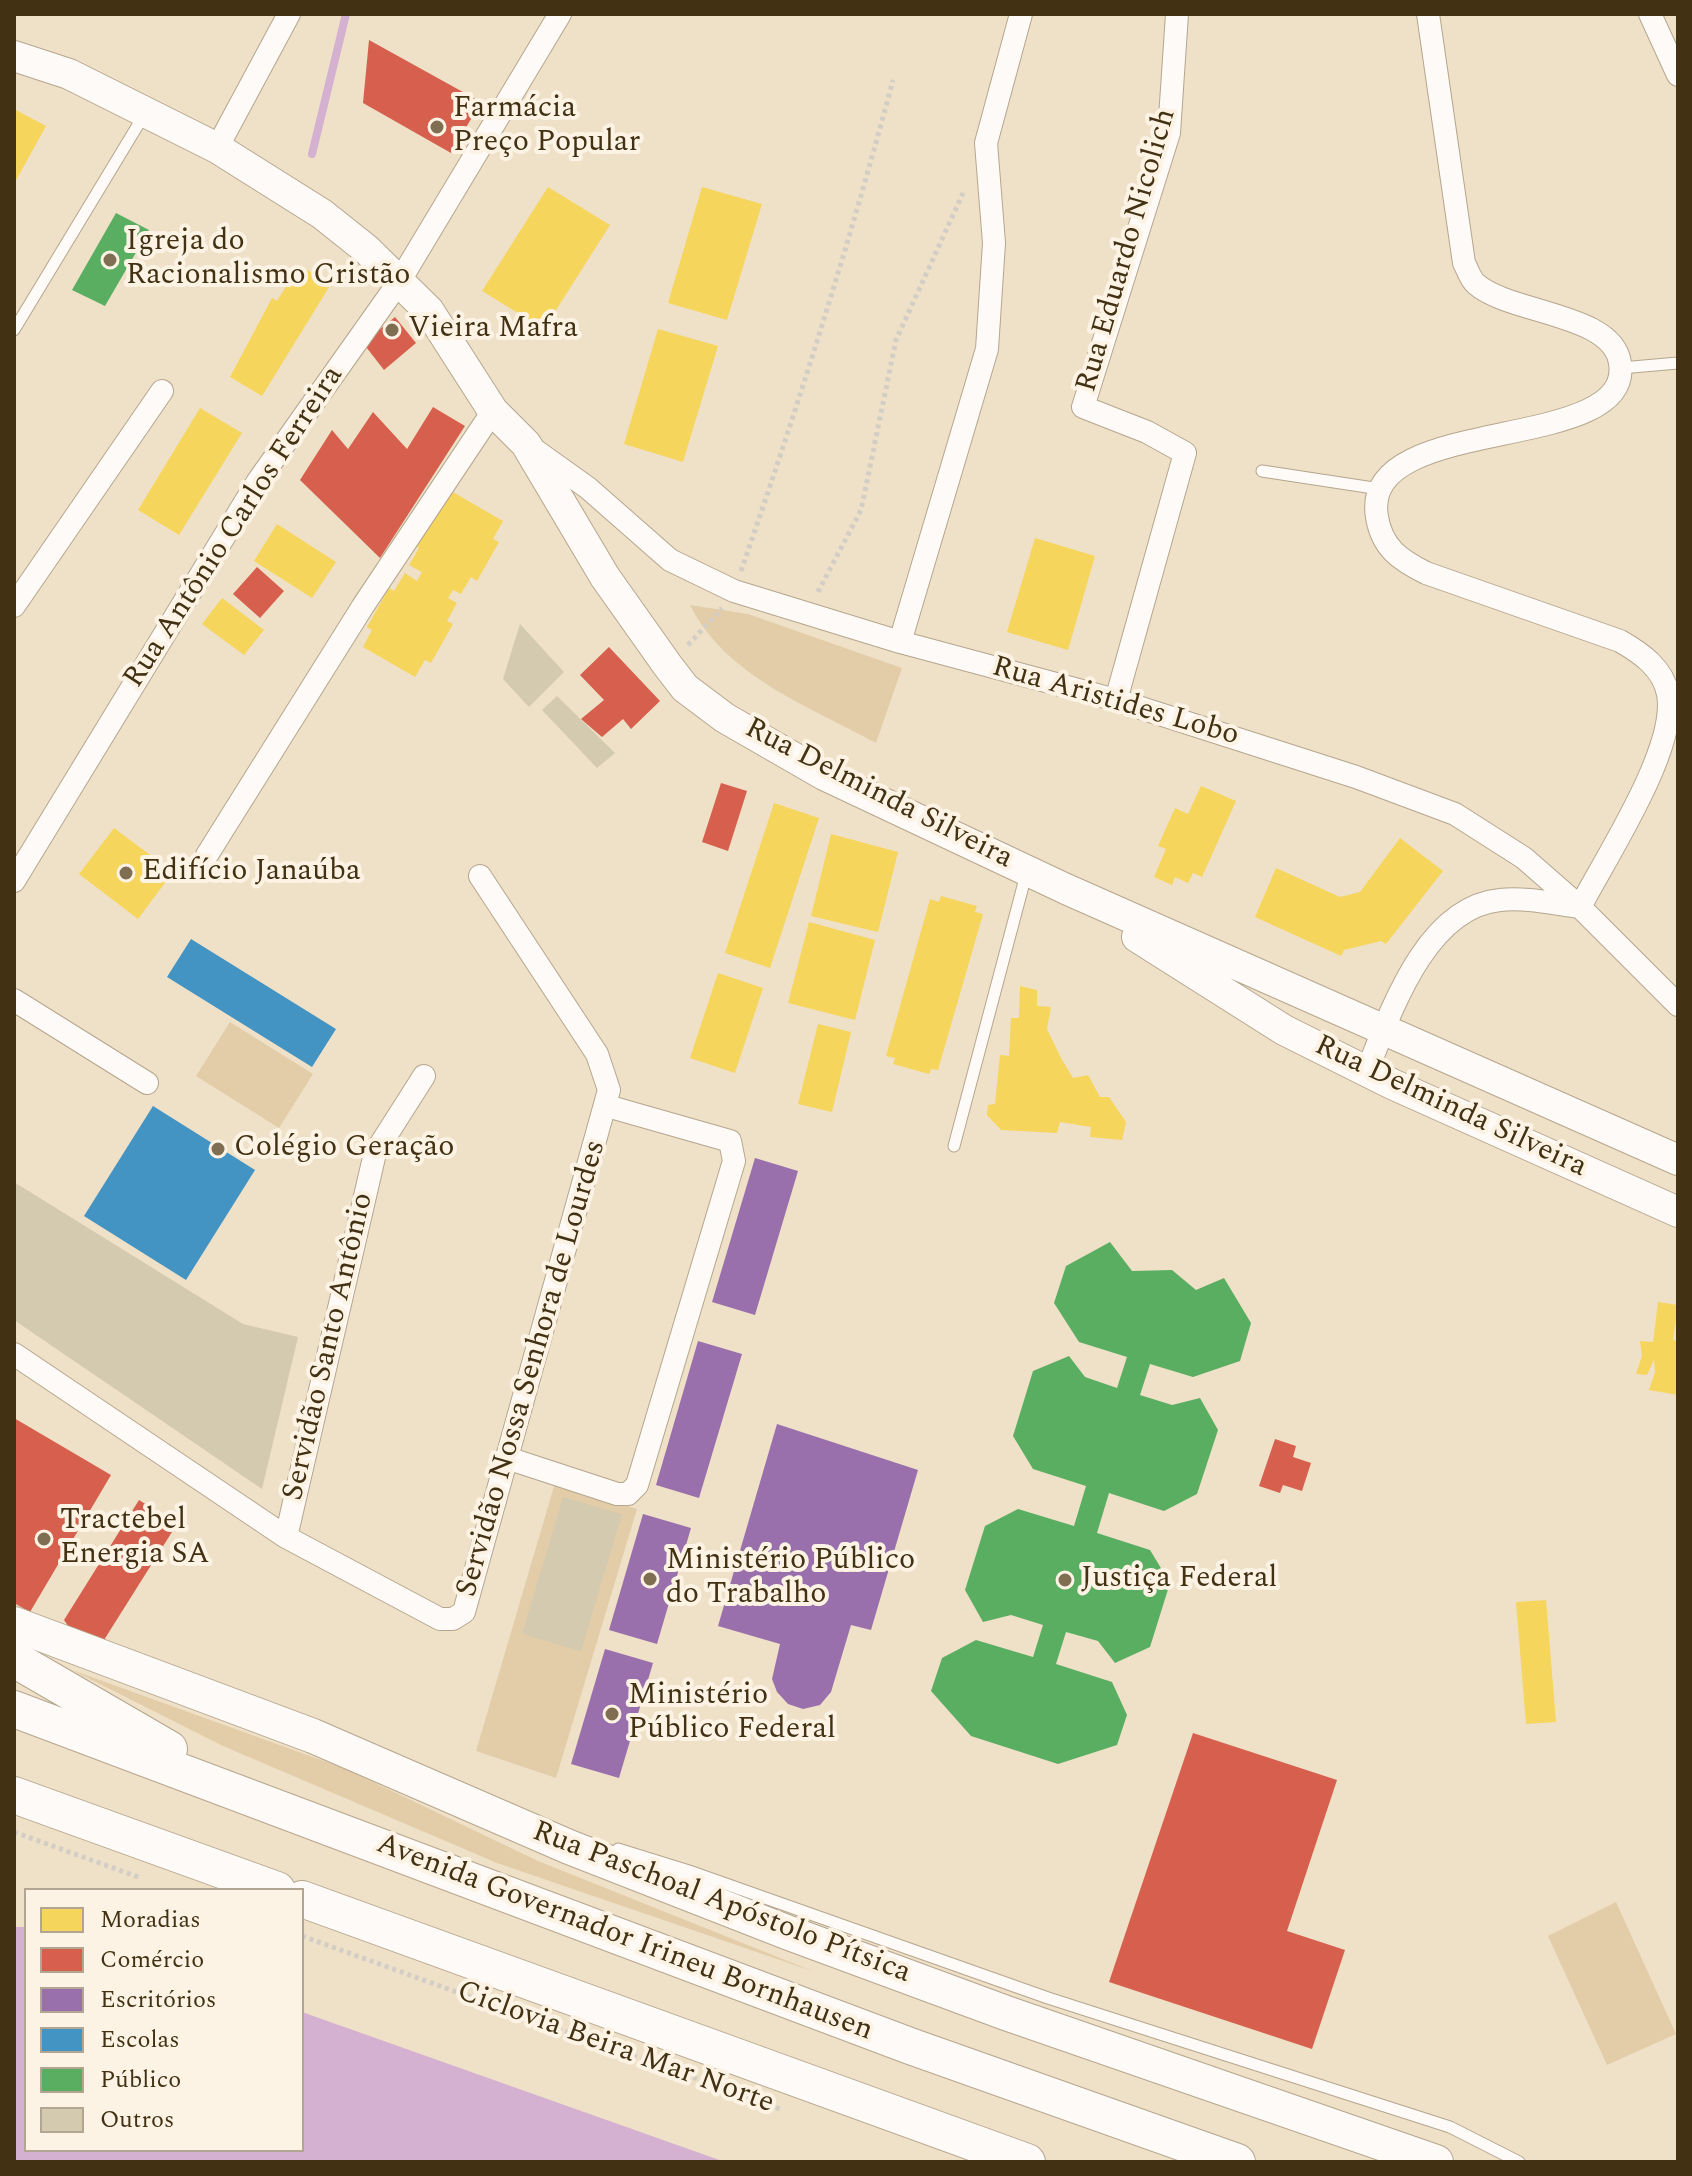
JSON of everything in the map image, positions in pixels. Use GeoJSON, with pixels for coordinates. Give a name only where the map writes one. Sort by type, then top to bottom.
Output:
{"type":"FeatureCollection","features":[{"type":"Feature","properties":{"kind":"highway"},"geometry":{"type":"LineString","coordinates":[[14,1659],[260,1802]]}},
{"type":"Feature","properties":{"kind":"highway","name":"Avenida Governador Irineu Bornhausen"},"geometry":{"type":"LineString","coordinates":[[14,1709],[910,2046],[1237,2162]]}},
{"type":"Feature","properties":{"kind":"highway"},"geometry":{"type":"LineString","coordinates":[[14,1795],[271,1888]]}},
{"type":"Feature","properties":{"kind":"highway"},"geometry":{"type":"LineString","coordinates":[[304,1900],[1027,2162]]}},
{"type":"Feature","properties":{"kind":"main road","name":"Rua Delminda Silveira"},"geometry":{"type":"LineString","coordinates":[[14,56],[39,62],[147,110],[217,148],[322,214],[399,282],[429,311],[493,411],[526,444],[605,577],[668,666],[685,688],[725,718],[824,775],[1066,889],[1678,1160]]}},
{"type":"Feature","properties":{"kind":"main road","name":"Rua Delminda Silveira"},"geometry":{"type":"LineString","coordinates":[[1066,889],[1246,1008],[1367,1071],[1678,1212]]}},
{"type":"Feature","properties":{"kind":"main road","name":"Rua Paschoal Apóstolo Pítsica"},"geometry":{"type":"LineString","coordinates":[[14,1624],[313,1736],[569,1847],[1006,2013],[1436,2162]]}},
{"type":"Feature","properties":{"kind":"street"},"geometry":{"type":"LineString","coordinates":[[217,148],[289,14]]}},
{"type":"Feature","properties":{"kind":"street","name":"Rua Antônio Carlos Ferreira"},"geometry":{"type":"LineString","coordinates":[[14,881],[258,481],[399,282],[560,14]]}},
{"type":"Feature","properties":{"kind":"street"},"geometry":{"type":"LineString","coordinates":[[900,642],[987,349],[994,243],[986,143],[1021,14]]}},
{"type":"Feature","properties":{"kind":"street","name":"Rua Eduardo Nicolich"},"geometry":{"type":"LineString","coordinates":[[1116,700],[1185,453],[1147,432],[1083,407],[1169,133],[1177,14]]}},
{"type":"Feature","properties":{"kind":"street"},"geometry":{"type":"LineString","coordinates":[[1367,1071],[1384,1029],[1431,941],[1465,910],[1500,900],[1580,907],[1658,757],[1668,715],[1668,694],[1659,672],[1640,652],[1620,641],[1426,573],[1399,559],[1380,536],[1376,509],[1380,489],[1406,463],[1434,450],[1574,417],[1597,408],[1615,388],[1621,368],[1618,353],[1607,338],[1496,296],[1473,282],[1464,263],[1428,14]]}},
{"type":"Feature","properties":{"kind":"street"},"geometry":{"type":"LineString","coordinates":[[1650,14],[1678,75]]}},
{"type":"Feature","properties":{"kind":"street"},"geometry":{"type":"LineString","coordinates":[[14,606],[162,391]]}},
{"type":"Feature","properties":{"kind":"street"},"geometry":{"type":"LineString","coordinates":[[207,855],[363,606],[493,411]]}},
{"type":"Feature","properties":{"kind":"street","name":"Rua Aristides Lobo"},"geometry":{"type":"LineString","coordinates":[[526,444],[588,488],[670,560],[736,591],[900,642],[1116,700],[1422,799],[1493,836],[1580,907],[1678,1005]]}},
{"type":"Feature","properties":{"kind":"street","name":"Servidão Nossa Senhora de Lourdes"},"geometry":{"type":"LineString","coordinates":[[14,1354],[286,1537],[440,1619],[453,1619],[464,1612],[607,1106],[606,1074],[597,1054],[480,876]]}},
{"type":"Feature","properties":{"kind":"street"},"geometry":{"type":"LineString","coordinates":[[14,1000],[147,1083]]}},
{"type":"Feature","properties":{"kind":"street","name":"Servidão Santo Antônio"},"geometry":{"type":"LineString","coordinates":[[286,1537],[375,1153],[424,1076]]}},
{"type":"Feature","properties":{"kind":"street"},"geometry":{"type":"LineString","coordinates":[[507,1458],[617,1494],[628,1494],[637,1485],[734,1161],[730,1141],[607,1106]]}},
{"type":"Feature","properties":{"kind":"lane"},"geometry":{"type":"LineString","coordinates":[[14,330],[147,110]]}},
{"type":"Feature","properties":{"kind":"lane"},"geometry":{"type":"LineString","coordinates":[[1621,368],[1678,363]]}},
{"type":"Feature","properties":{"kind":"lane"},"geometry":{"type":"LineString","coordinates":[[1262,471],[1380,489]]}},
{"type":"Feature","properties":{"kind":"lane"},"geometry":{"type":"LineString","coordinates":[[954,1146],[1028,871]]}},
{"type":"Feature","properties":{"kind":"lane"},"geometry":{"type":"LineString","coordinates":[[569,1847],[611,1847],[689,1871],[904,1950],[1450,2127],[1519,2162]]}},
{"type":"Feature","properties":{"kind":"path"},"geometry":{"type":"LineString","coordinates":[[668,666],[736,591],[802,395],[893,80]]}},
{"type":"Feature","properties":{"kind":"path"},"geometry":{"type":"LineString","coordinates":[[806,615],[861,510],[896,340],[986,143]]}},
{"type":"Feature","properties":{"kind":"path"},"geometry":{"type":"LineString","coordinates":[[14,1832],[147,1879]]}},
{"type":"Feature","properties":{"kind":"path","name":"Ciclovia Beira Mar Norte"},"geometry":{"type":"LineString","coordinates":[[304,1937],[786,2111]]}},
{"type":"Feature","properties":{"kind":"shaded area"},"geometry":{"type":"Polygon","coordinates":[[[690,605],[748,614],[902,668],[876,743],[797,702],[747,670],[705,630],[690,605]]]}},
{"type":"Feature","properties":{"kind":"shaded area"},"geometry":{"type":"Polygon","coordinates":[[[230,1022],[313,1074],[279,1128],[196,1076],[230,1022]]]}},
{"type":"Feature","properties":{"kind":"shaded area"},"geometry":{"type":"Polygon","coordinates":[[[555,1483],[637,1509],[556,1778],[476,1751],[555,1483]]]}},
{"type":"Feature","properties":{"kind":"shaded area"},"geometry":{"type":"Polygon","coordinates":[[[72,1670],[346,1769],[538,1861],[815,1972],[497,1863],[223,1746],[72,1670]]]}},
{"type":"Feature","properties":{"kind":"shaded area"},"geometry":{"type":"Polygon","coordinates":[[[1616,1902],[1676,2034],[1607,2065],[1548,1936],[1616,1902]]]}},
{"type":"Feature","properties":{"kind":"shaded area"},"geometry":{"type":"Polygon","coordinates":[[[14,1927],[24,1927],[24,2152],[304,2152],[304,2013],[725,2162],[14,2162],[14,1927]]]}},
{"type":"Feature","properties":{"kind":"building: Moradias"},"geometry":{"type":"Polygon","coordinates":[[[14,109],[46,126],[14,184],[14,109]]]}},
{"type":"Feature","properties":{"kind":"building: Moradias"},"geometry":{"type":"Polygon","coordinates":[[[548,187],[610,225],[544,329],[482,291],[548,187]]]}},
{"type":"Feature","properties":{"kind":"building: Moradias"},"geometry":{"type":"Polygon","coordinates":[[[702,187],[762,204],[727,320],[668,303],[702,187]]]}},
{"type":"Feature","properties":{"kind":"building: Moradias"},"geometry":{"type":"Polygon","coordinates":[[[299,265],[331,284],[262,396],[230,377],[272,298],[277,301],[299,265]]]}},
{"type":"Feature","properties":{"kind":"building: Moradias"},"geometry":{"type":"Polygon","coordinates":[[[658,329],[718,346],[683,462],[624,444],[658,329]]]}},
{"type":"Feature","properties":{"kind":"building: Moradias"},"geometry":{"type":"Polygon","coordinates":[[[200,408],[242,433],[179,535],[138,510],[200,408]]]}},
{"type":"Feature","properties":{"kind":"building: Moradias"},"geometry":{"type":"Polygon","coordinates":[[[451,491],[503,521],[493,539],[499,542],[477,581],[471,577],[461,594],[453,590],[448,598],[457,603],[447,621],[453,624],[431,663],[425,660],[415,677],[363,647],[372,630],[367,627],[389,588],[394,591],[405,573],[417,581],[422,572],[409,565],[419,548],[414,545],[451,491]]]}},
{"type":"Feature","properties":{"kind":"building: Moradias"},"geometry":{"type":"Polygon","coordinates":[[[277,524],[336,562],[312,598],[254,561],[277,524]]]}},
{"type":"Feature","properties":{"kind":"building: Moradias"},"geometry":{"type":"Polygon","coordinates":[[[1035,538],[1095,556],[1068,650],[1007,632],[1035,538]]]}},
{"type":"Feature","properties":{"kind":"building: Moradias"},"geometry":{"type":"Polygon","coordinates":[[[222,598],[264,630],[244,655],[202,624],[222,598]]]}},
{"type":"Feature","properties":{"kind":"building: Moradias"},"geometry":{"type":"Polygon","coordinates":[[[1201,786],[1236,801],[1202,877],[1193,873],[1188,883],[1175,877],[1172,885],[1154,877],[1166,849],[1158,846],[1175,808],[1188,814],[1201,786]]]}},
{"type":"Feature","properties":{"kind":"building: Moradias"},"geometry":{"type":"Polygon","coordinates":[[[774,803],[819,818],[770,968],[725,953],[774,803]]]}},
{"type":"Feature","properties":{"kind":"building: Moradias","name":"Edifício Janaúba"},"geometry":{"type":"Polygon","coordinates":[[[114,828],[173,872],[138,919],[79,874],[114,828]]]}},
{"type":"Feature","properties":{"kind":"building: Moradias"},"geometry":{"type":"Polygon","coordinates":[[[831,834],[898,852],[878,932],[811,916],[831,834]]]}},
{"type":"Feature","properties":{"kind":"building: Moradias"},"geometry":{"type":"Polygon","coordinates":[[[1400,838],[1443,871],[1386,944],[1381,941],[1344,950],[1341,956],[1255,917],[1276,868],[1340,897],[1360,892],[1400,838]]]}},
{"type":"Feature","properties":{"kind":"building: Moradias"},"geometry":{"type":"Polygon","coordinates":[[[941,896],[977,906],[975,912],[983,914],[938,1070],[931,1069],[929,1074],[893,1064],[895,1058],[886,1056],[930,899],[939,902],[941,896]]]}},
{"type":"Feature","properties":{"kind":"building: Moradias"},"geometry":{"type":"Polygon","coordinates":[[[809,922],[875,940],[855,1020],[788,1003],[809,922]]]}},
{"type":"Feature","properties":{"kind":"building: Moradias"},"geometry":{"type":"Polygon","coordinates":[[[718,973],[763,988],[735,1073],[690,1058],[718,973]]]}},
{"type":"Feature","properties":{"kind":"building: Moradias"},"geometry":{"type":"Polygon","coordinates":[[[1020,986],[1037,990],[1037,1006],[1051,1007],[1047,1029],[1061,1058],[1073,1078],[1088,1075],[1100,1097],[1109,1097],[1126,1122],[1122,1140],[1090,1137],[1091,1127],[1060,1122],[1057,1133],[1001,1130],[987,1115],[988,1105],[995,1104],[1000,1055],[1009,1056],[1011,1018],[1019,1018],[1020,986]]]}},
{"type":"Feature","properties":{"kind":"building: Moradias"},"geometry":{"type":"Polygon","coordinates":[[[818,1024],[851,1032],[832,1112],[798,1104],[818,1024]]]}},
{"type":"Feature","properties":{"kind":"building: Moradias"},"geometry":{"type":"Polygon","coordinates":[[[1658,1302],[1678,1305],[1673,1340],[1678,1342],[1678,1395],[1649,1390],[1655,1372],[1654,1360],[1647,1375],[1636,1374],[1642,1356],[1640,1341],[1653,1342],[1658,1302]]]}},
{"type":"Feature","properties":{"kind":"building: Moradias"},"geometry":{"type":"Polygon","coordinates":[[[1546,1600],[1556,1722],[1526,1724],[1516,1602],[1546,1600]]]}},
{"type":"Feature","properties":{"kind":"building: Comércio"},"geometry":{"type":"Polygon","coordinates":[[[369,40],[481,102],[451,153],[363,103],[369,40]]]}},
{"type":"Feature","properties":{"kind":"building: Comércio","name":"Vieira Mafra"},"geometry":{"type":"Polygon","coordinates":[[[395,317],[416,343],[384,370],[363,343],[395,317]]]}},
{"type":"Feature","properties":{"kind":"building: Comércio"},"geometry":{"type":"Polygon","coordinates":[[[433,407],[465,426],[380,558],[300,480],[332,430],[348,449],[373,412],[407,449],[433,407]]]}},
{"type":"Feature","properties":{"kind":"building: Comércio"},"geometry":{"type":"Polygon","coordinates":[[[257,567],[284,591],[260,618],[233,594],[257,567]]]}},
{"type":"Feature","properties":{"kind":"building: Comércio"},"geometry":{"type":"Polygon","coordinates":[[[609,647],[660,701],[631,729],[623,719],[602,737],[581,719],[604,700],[580,675],[609,647]]]}},
{"type":"Feature","properties":{"kind":"building: Comércio"},"geometry":{"type":"Polygon","coordinates":[[[721,783],[747,791],[728,851],[702,842],[721,783]]]}},
{"type":"Feature","properties":{"kind":"building: Comércio","name":"Tractebel Energia SA"},"geometry":{"type":"Polygon","coordinates":[[[14,1418],[111,1475],[30,1612],[14,1603],[14,1418]]]}},
{"type":"Feature","properties":{"kind":"building: Comércio"},"geometry":{"type":"Polygon","coordinates":[[[1275,1439],[1296,1446],[1293,1457],[1311,1463],[1302,1491],[1283,1485],[1280,1493],[1259,1486],[1275,1439]]]}},
{"type":"Feature","properties":{"kind":"building: Comércio"},"geometry":{"type":"Polygon","coordinates":[[[139,1500],[177,1524],[104,1640],[78,1640],[64,1620],[139,1500]]]}},
{"type":"Feature","properties":{"kind":"building: Comércio"},"geometry":{"type":"Polygon","coordinates":[[[1193,1733],[1337,1780],[1287,1931],[1345,1950],[1312,2049],[1109,1982],[1193,1733]]]}},
{"type":"Feature","properties":{"kind":"building: Escritórios"},"geometry":{"type":"Polygon","coordinates":[[[755,1158],[798,1171],[755,1315],[712,1302],[755,1158]]]}},
{"type":"Feature","properties":{"kind":"building: Escritórios"},"geometry":{"type":"Polygon","coordinates":[[[698,1341],[742,1354],[699,1498],[656,1485],[698,1341]]]}},
{"type":"Feature","properties":{"kind":"building: Escritórios"},"geometry":{"type":"Polygon","coordinates":[[[777,1424],[918,1470],[871,1630],[851,1625],[831,1692],[820,1705],[803,1709],[788,1704],[777,1692],[772,1679],[780,1644],[718,1626],[777,1424]]]}},
{"type":"Feature","properties":{"kind":"building: Escritórios","name":"Ministério Público do Trabalho"},"geometry":{"type":"Polygon","coordinates":[[[643,1514],[691,1528],[657,1644],[609,1630],[643,1514]]]}},
{"type":"Feature","properties":{"kind":"building: Escritórios","name":"Ministério Público Federal"},"geometry":{"type":"Polygon","coordinates":[[[605,1649],[653,1663],[619,1778],[571,1764],[605,1649]]]}},
{"type":"Feature","properties":{"kind":"building: Escolas"},"geometry":{"type":"Polygon","coordinates":[[[191,939],[336,1029],[312,1067],[167,977],[191,939]]]}},
{"type":"Feature","properties":{"kind":"building: Escolas"},"geometry":{"type":"Polygon","coordinates":[[[153,1106],[255,1170],[186,1280],[84,1216],[153,1106]]]}},
{"type":"Feature","properties":{"kind":"building: Público","name":"Igreja do Racionalismo Cristão"},"geometry":{"type":"Polygon","coordinates":[[[116,213],[149,230],[105,306],[72,290],[116,213]]]}},
{"type":"Feature","properties":{"kind":"building: Público"},"geometry":{"type":"Polygon","coordinates":[[[1110,1242],[1132,1271],[1172,1270],[1196,1290],[1224,1278],[1251,1323],[1240,1361],[1193,1377],[1150,1364],[1140,1395],[1172,1405],[1200,1398],[1218,1430],[1197,1494],[1164,1511],[1109,1493],[1097,1533],[1150,1550],[1170,1583],[1150,1647],[1115,1663],[1098,1641],[1066,1632],[1056,1664],[1112,1682],[1127,1715],[1117,1745],[1058,1764],[971,1736],[931,1691],[942,1658],[976,1640],[1033,1657],[1043,1625],[1011,1615],[983,1622],[965,1590],[985,1526],[1018,1509],[1074,1526],[1086,1486],[1033,1469],[1013,1436],[1033,1371],[1069,1356],[1085,1377],[1117,1388],[1127,1357],[1079,1342],[1054,1303],[1066,1266],[1110,1242]]]}},
{"type":"Feature","properties":{"kind":"building: Outros"},"geometry":{"type":"Polygon","coordinates":[[[520,624],[564,672],[529,707],[503,679],[520,624]]]}},
{"type":"Feature","properties":{"kind":"building: Outros"},"geometry":{"type":"Polygon","coordinates":[[[557,696],[615,753],[597,768],[542,710],[557,696]]]}},
{"type":"Feature","properties":{"kind":"building: Outros"},"geometry":{"type":"Polygon","coordinates":[[[14,1182],[243,1324],[298,1337],[262,1489],[14,1320],[14,1182]]]}},
{"type":"Feature","properties":{"kind":"building: Outros"},"geometry":{"type":"Polygon","coordinates":[[[563,1497],[622,1514],[581,1651],[522,1634],[563,1497]]]}},
{"type":"Feature","properties":{"kind":"waterway"},"geometry":{"type":"LineString","coordinates":[[312,154],[346,14]]}},
{"type":"Feature","properties":{"kind":"place","name":"Farmácia Preço Popular"},"geometry":{"type":"Point","coordinates":[437,127]}},
{"type":"Feature","properties":{"kind":"place","name":"Igreja do Racionalismo Cristão"},"geometry":{"type":"Point","coordinates":[110,260]}},
{"type":"Feature","properties":{"kind":"place","name":"Vieira Mafra"},"geometry":{"type":"Point","coordinates":[392,330]}},
{"type":"Feature","properties":{"kind":"place","name":"Edifício Janaúba"},"geometry":{"type":"Point","coordinates":[126,873]}},
{"type":"Feature","properties":{"kind":"place","name":"Colégio Geração"},"geometry":{"type":"Point","coordinates":[218,1149]}},
{"type":"Feature","properties":{"kind":"place","name":"Tractebel Energia SA"},"geometry":{"type":"Point","coordinates":[44,1539]}},
{"type":"Feature","properties":{"kind":"place","name":"Ministério Público do Trabalho"},"geometry":{"type":"Point","coordinates":[650,1579]}},
{"type":"Feature","properties":{"kind":"place","name":"Justiça Federal"},"geometry":{"type":"Point","coordinates":[1065,1580]}},
{"type":"Feature","properties":{"kind":"place","name":"Ministério Público Federal"},"geometry":{"type":"Point","coordinates":[612,1714]}}]}
